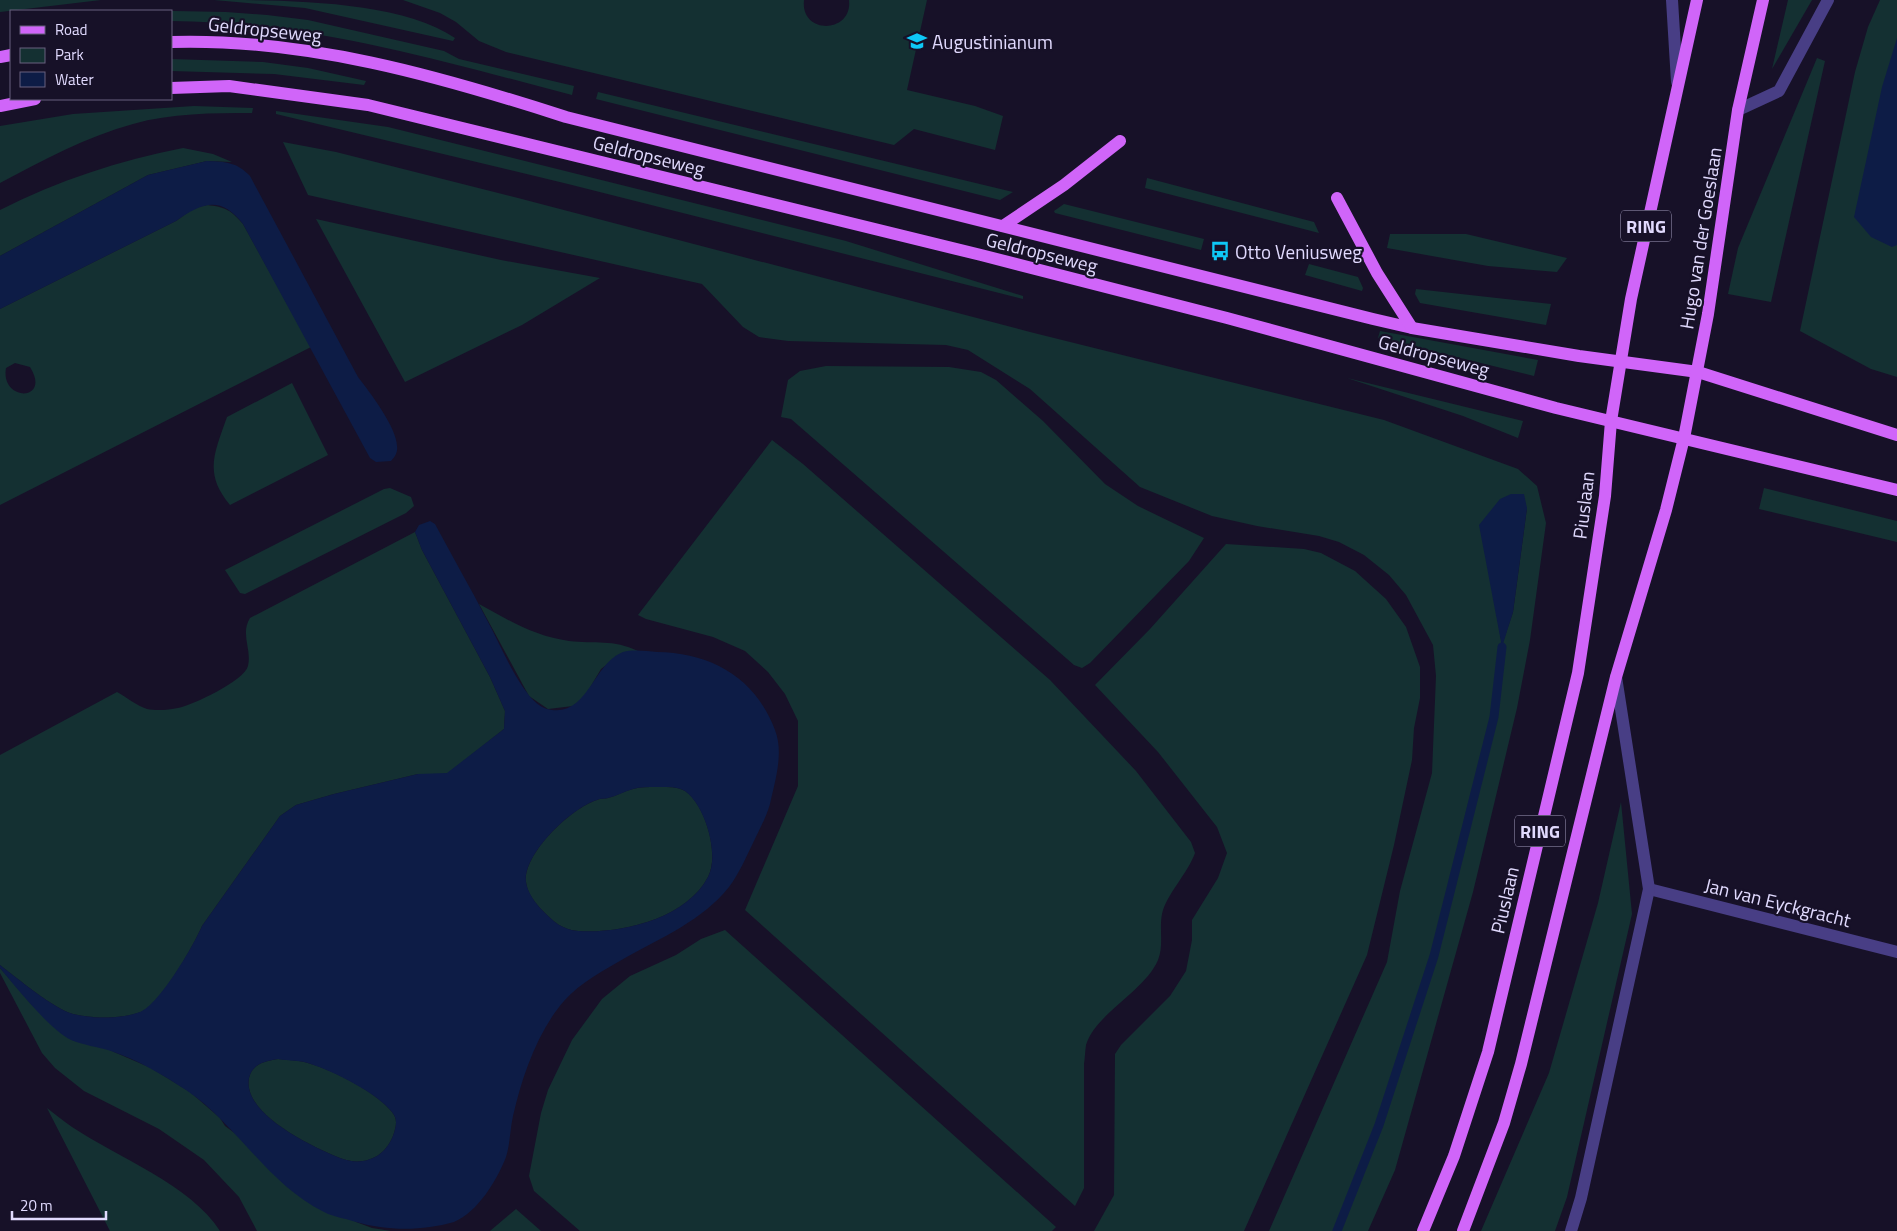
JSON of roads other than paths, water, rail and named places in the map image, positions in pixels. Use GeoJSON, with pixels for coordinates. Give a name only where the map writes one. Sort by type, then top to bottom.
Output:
{"type":"FeatureCollection","features":[{"type":"Feature","properties":{"kind":"main road","name":"RING"},"geometry":{"type":"LineString","coordinates":[[1611,421],[1636,269],[1697,0]]}},
{"type":"Feature","properties":{"kind":"main road","name":"Hugo van der Goeslaan"},"geometry":{"type":"LineString","coordinates":[[1698,372],[1738,110],[1763,0]]}},
{"type":"Feature","properties":{"kind":"main road","name":"Geldropseweg"},"geometry":{"type":"LineString","coordinates":[[172,42],[205,41],[325,53],[413,72],[495,94],[566,117],[1412,328],[1620,362],[1698,372],[1897,435]]}},
{"type":"Feature","properties":{"kind":"main road","name":"Geldropseweg"},"geometry":{"type":"LineString","coordinates":[[172,88],[230,86],[368,105],[1000,260],[1227,318],[1611,421],[1897,490]]}},
{"type":"Feature","properties":{"kind":"main road"},"geometry":{"type":"LineString","coordinates":[[0,106],[30,100]]}},
{"type":"Feature","properties":{"kind":"main road"},"geometry":{"type":"LineString","coordinates":[[1004,226],[1064,185],[1120,141]]}},
{"type":"Feature","properties":{"kind":"main road"},"geometry":{"type":"LineString","coordinates":[[1337,198],[1377,273],[1412,328]]}},
{"type":"Feature","properties":{"kind":"main road","name":"RING"},"geometry":{"type":"LineString","coordinates":[[1463,1231],[1504,1123],[1521,1064],[1616,677],[1666,510],[1698,372]]}},
{"type":"Feature","properties":{"kind":"main road","name":"Piuslaan"},"geometry":{"type":"LineString","coordinates":[[1423,1231],[1454,1156],[1488,1052],[1575,683],[1605,496],[1611,421]]}},
{"type":"Feature","properties":{"kind":"street"},"geometry":{"type":"LineString","coordinates":[[1672,0],[1677,90]]}},
{"type":"Feature","properties":{"kind":"street"},"geometry":{"type":"LineString","coordinates":[[1738,110],[1780,91],[1828,0]]}},
{"type":"Feature","properties":{"kind":"street"},"geometry":{"type":"LineString","coordinates":[[1571,1231],[1581,1198],[1649,889],[1616,677]]}},
{"type":"Feature","properties":{"kind":"street","name":"Jan van Eyckgracht"},"geometry":{"type":"LineString","coordinates":[[1649,889],[1897,952]]}},
{"type":"Feature","properties":{"kind":"water"},"geometry":{"type":"Polygon","coordinates":[[[1897,38],[1897,245],[1892,247],[1871,237],[1854,217],[1882,87],[1897,38]]]}},
{"type":"Feature","properties":{"kind":"water"},"geometry":{"type":"Polygon","coordinates":[[[207,161],[236,165],[250,176],[358,377],[388,420],[396,438],[397,448],[396,454],[391,461],[376,462],[370,458],[243,224],[227,209],[211,205],[203,206],[0,309],[0,256],[148,175],[207,161]]]}},
{"type":"Feature","properties":{"kind":"water"},"geometry":{"type":"Polygon","coordinates":[[[1511,494],[1524,494],[1527,508],[1513,612],[1502,647],[1479,525],[1500,499],[1511,494]]]}},
{"type":"Feature","properties":{"kind":"water"},"geometry":{"type":"Polygon","coordinates":[[[430,521],[435,524],[516,677],[539,705],[547,709],[561,710],[572,706],[581,699],[604,667],[623,652],[677,653],[713,663],[743,682],[766,711],[778,739],[779,757],[770,804],[766,814],[736,877],[719,899],[694,919],[585,982],[554,1013],[538,1041],[521,1086],[513,1116],[506,1157],[492,1185],[479,1203],[471,1211],[454,1222],[430,1227],[405,1229],[368,1225],[335,1216],[304,1200],[269,1170],[221,1119],[186,1090],[141,1063],[111,1051],[76,1042],[63,1035],[34,1007],[0,968],[0,965],[46,1000],[73,1014],[107,1018],[140,1012],[148,1007],[166,987],[184,960],[202,926],[280,816],[296,805],[334,794],[418,774],[447,773],[504,729],[505,711],[490,677],[422,550],[415,532],[419,525],[430,521]],[[656,787],[633,789],[611,797],[598,799],[586,805],[562,822],[540,846],[527,871],[526,882],[528,890],[535,901],[554,921],[567,929],[578,931],[613,930],[650,921],[668,913],[684,904],[698,892],[708,877],[712,856],[711,844],[704,819],[699,807],[682,789],[656,787]],[[278,1059],[256,1066],[249,1078],[250,1091],[256,1104],[268,1116],[313,1146],[349,1161],[365,1161],[373,1158],[385,1149],[394,1133],[396,1122],[394,1115],[385,1105],[355,1084],[332,1072],[299,1061],[278,1059]]]}},
{"type":"Feature","properties":{"kind":"waterway"},"geometry":{"type":"LineString","coordinates":[[1337,1231],[1379,1125],[1434,956],[1494,717],[1502,647]]}},
{"type":"Feature","properties":{"kind":"place","name":"Augustinianum"},"geometry":{"type":"Point","coordinates":[917,41]}},
{"type":"Feature","properties":{"kind":"place","name":"Otto Veniusweg"},"geometry":{"type":"Point","coordinates":[1220,251]}}]}
